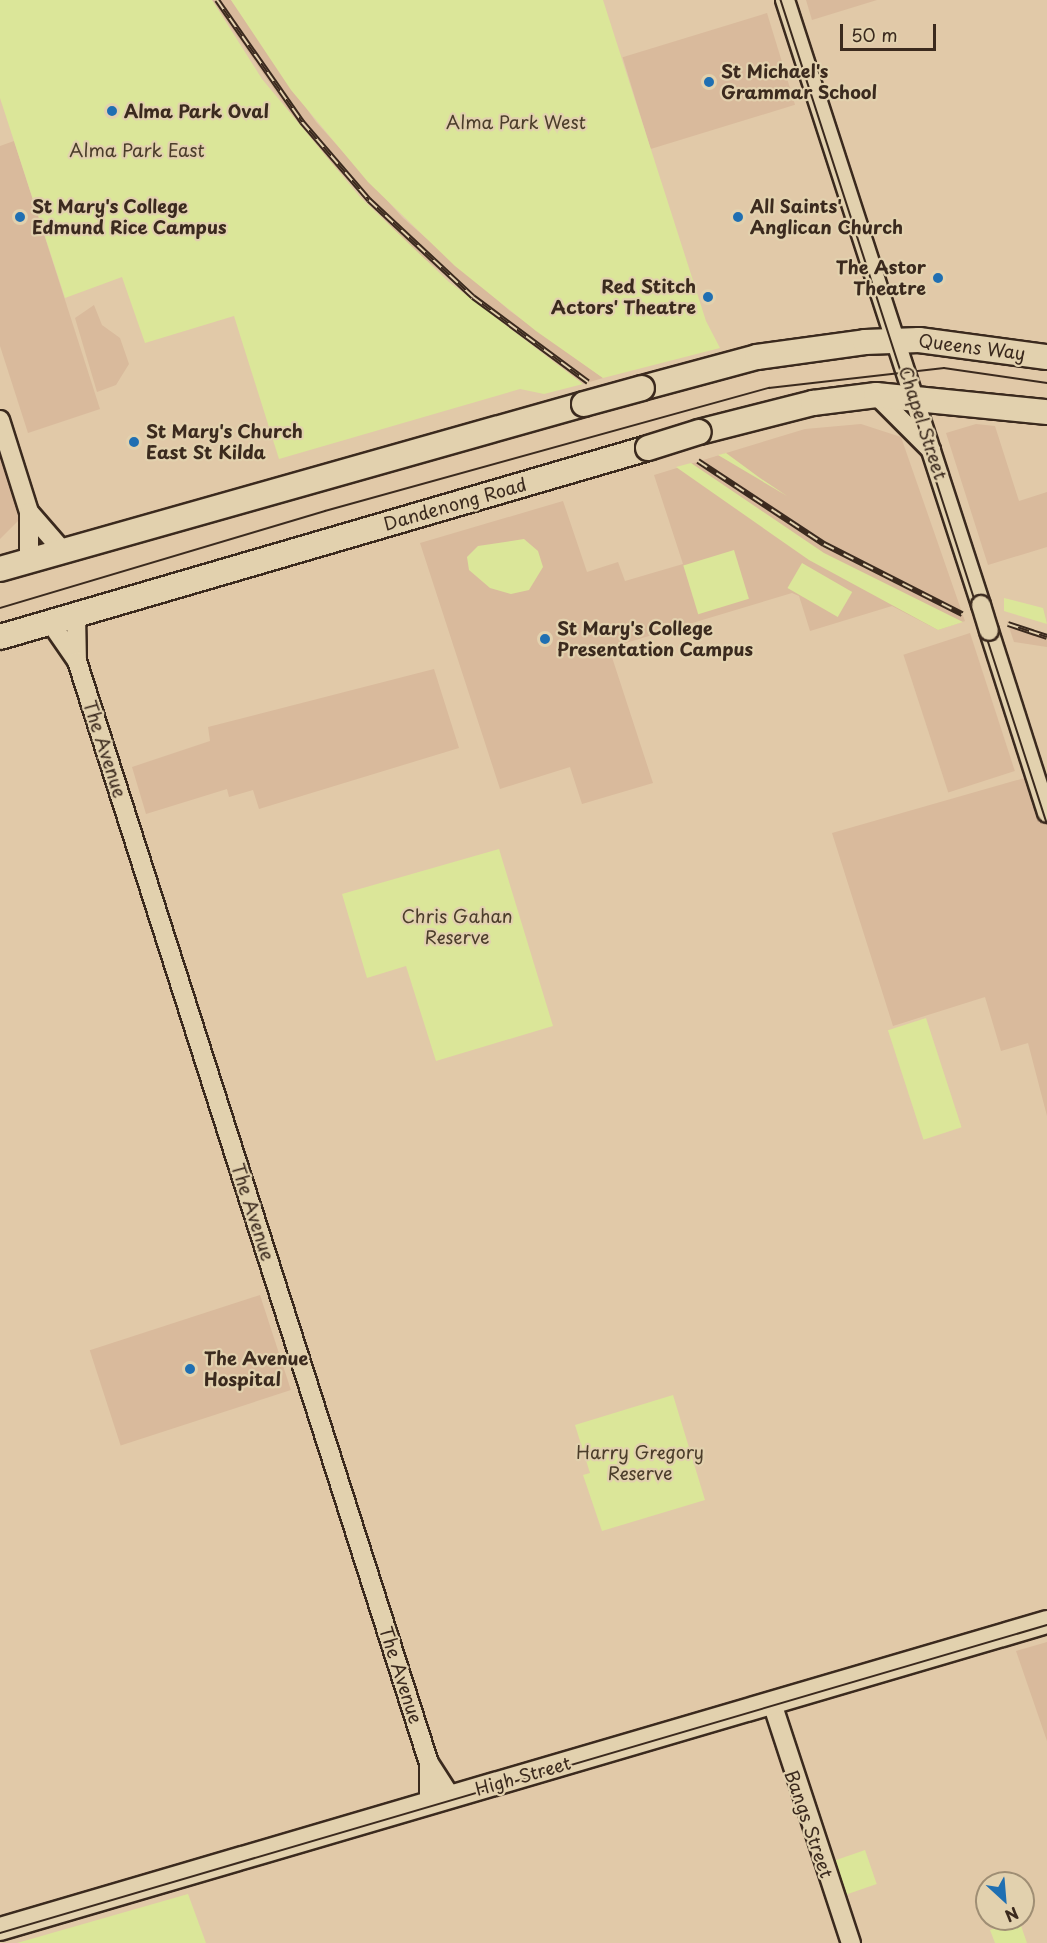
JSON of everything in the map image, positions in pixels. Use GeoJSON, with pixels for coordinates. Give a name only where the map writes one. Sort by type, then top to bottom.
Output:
{"type":"FeatureCollection","features":[{"type":"Feature","properties":{"kind":"highway","name":"Queens Way"},"geometry":{"type":"LineString","coordinates":[[896,340],[1047,357]]}},
{"type":"Feature","properties":{"kind":"highway"},"geometry":{"type":"LineString","coordinates":[[0,569],[642,388],[783,352],[896,340]]}},
{"type":"Feature","properties":{"kind":"highway","name":"Dandenong Road"},"geometry":{"type":"LineString","coordinates":[[0,636],[699,432],[807,404],[876,396],[914,396]]}},
{"type":"Feature","properties":{"kind":"highway"},"geometry":{"type":"LineString","coordinates":[[914,396],[1047,412]]}},
{"type":"Feature","properties":{"kind":"main road","name":"High Street"},"geometry":{"type":"LineString","coordinates":[[0,1929],[1047,1622]]}},
{"type":"Feature","properties":{"kind":"street","name":"Chapel Street"},"geometry":{"type":"LineString","coordinates":[[785,0],[1047,813]]}},
{"type":"Feature","properties":{"kind":"street"},"geometry":{"type":"LineString","coordinates":[[876,396],[931,450]]}},
{"type":"Feature","properties":{"kind":"street"},"geometry":{"type":"LineString","coordinates":[[0,420],[29,512],[29,560]]}},
{"type":"Feature","properties":{"kind":"street"},"geometry":{"type":"LineString","coordinates":[[29,512],[62,550]]}},
{"type":"Feature","properties":{"kind":"street","name":"The Avenue"},"geometry":{"type":"LineString","coordinates":[[76,615],[77,661],[429,1763],[451,1797]]}},
{"type":"Feature","properties":{"kind":"street","name":"The Avenue"},"geometry":{"type":"LineString","coordinates":[[50,622],[77,661]]}},
{"type":"Feature","properties":{"kind":"street","name":"Bangs Street"},"geometry":{"type":"LineString","coordinates":[[772,1703],[775,1726],[851,1943]]}},
{"type":"Feature","properties":{"kind":"street","name":"The Avenue"},"geometry":{"type":"LineString","coordinates":[[429,1763],[429,1803]]}},
{"type":"Feature","properties":{"kind":"shaded area"},"geometry":{"type":"Polygon","coordinates":[[[212,0],[231,0],[316,122],[403,218],[510,311],[603,378],[583,384],[412,249],[307,137],[212,0]]]}},
{"type":"Feature","properties":{"kind":"shaded area","name":"St Michael's Grammar School"},"geometry":{"type":"Polygon","coordinates":[[[806,0],[877,0],[812,20],[806,0]]]}},
{"type":"Feature","properties":{"kind":"shaded area","name":"St Michael's Grammar School"},"geometry":{"type":"Polygon","coordinates":[[[767,13],[795,105],[651,149],[623,57],[767,13]]]}},
{"type":"Feature","properties":{"kind":"shaded area","name":"St Mary's College Edmund Rice Campus"},"geometry":{"type":"Polygon","coordinates":[[[14,141],[100,409],[28,433],[0,346],[0,146],[14,141]]]}},
{"type":"Feature","properties":{"kind":"shaded area"},"geometry":{"type":"Polygon","coordinates":[[[94,305],[102,325],[120,338],[129,364],[116,385],[97,392],[75,318],[94,305]]]}},
{"type":"Feature","properties":{"kind":"shaded area","name":"St Mary's College Presentation Campus"},"geometry":{"type":"Polygon","coordinates":[[[861,424],[901,437],[965,621],[938,630],[892,606],[810,631],[799,596],[792,593],[609,648],[653,783],[582,804],[570,767],[500,789],[420,543],[563,501],[587,572],[618,562],[625,581],[683,564],[654,475],[805,429],[861,424]]]}},
{"type":"Feature","properties":{"kind":"shaded area"},"geometry":{"type":"Polygon","coordinates":[[[976,424],[995,426],[1019,501],[1047,492],[1047,547],[988,565],[946,433],[976,424]]]}},
{"type":"Feature","properties":{"kind":"shaded area"},"geometry":{"type":"Polygon","coordinates":[[[0,445],[21,518],[0,539],[0,445]]]}},
{"type":"Feature","properties":{"kind":"shaded area"},"geometry":{"type":"Polygon","coordinates":[[[1007,621],[1047,634],[1047,647],[1014,642],[1007,621]]]}},
{"type":"Feature","properties":{"kind":"shaded area"},"geometry":{"type":"Polygon","coordinates":[[[970,633],[1015,771],[948,793],[903,655],[970,633]]]}},
{"type":"Feature","properties":{"kind":"shaded area"},"geometry":{"type":"Polygon","coordinates":[[[434,669],[459,748],[259,809],[253,790],[229,797],[227,789],[146,814],[132,767],[210,741],[208,727],[434,669]]]}},
{"type":"Feature","properties":{"kind":"shaded area"},"geometry":{"type":"Polygon","coordinates":[[[1035,775],[1047,813],[1047,1116],[1028,1043],[1001,1051],[985,997],[893,1026],[832,833],[1035,775]]]}},
{"type":"Feature","properties":{"kind":"shaded area","name":"The Avenue Hospital"},"geometry":{"type":"Polygon","coordinates":[[[260,1295],[291,1390],[121,1445],[90,1350],[260,1295]]]}},
{"type":"Feature","properties":{"kind":"shaded area"},"geometry":{"type":"Polygon","coordinates":[[[1047,1642],[1047,1741],[1016,1651],[1047,1642]]]}},
{"type":"Feature","properties":{"kind":"green space","name":"Alma Park East"},"geometry":{"type":"Polygon","coordinates":[[[0,0],[212,0],[262,79],[360,197],[449,282],[583,384],[544,394],[520,389],[279,459],[234,316],[145,343],[122,277],[65,298],[0,98],[0,0]]]}},
{"type":"Feature","properties":{"kind":"green space","name":"Alma Park West"},"geometry":{"type":"Polygon","coordinates":[[[231,0],[603,0],[706,321],[720,348],[603,378],[536,331],[455,266],[368,182],[291,90],[231,0]]]}},
{"type":"Feature","properties":{"kind":"green space"},"geometry":{"type":"Polygon","coordinates":[[[726,453],[760,478],[787,496],[718,455],[726,453]]]}},
{"type":"Feature","properties":{"kind":"green space"},"geometry":{"type":"Polygon","coordinates":[[[691,463],[824,553],[963,622],[938,630],[809,560],[676,467],[691,463]]]}},
{"type":"Feature","properties":{"kind":"green space"},"geometry":{"type":"Polygon","coordinates":[[[524,539],[538,551],[543,567],[529,590],[511,594],[490,588],[469,570],[467,557],[478,546],[524,539]]]}},
{"type":"Feature","properties":{"kind":"green space"},"geometry":{"type":"Polygon","coordinates":[[[734,550],[749,599],[698,614],[683,565],[734,550]]]}},
{"type":"Feature","properties":{"kind":"green space"},"geometry":{"type":"Polygon","coordinates":[[[802,563],[852,592],[838,617],[788,588],[802,563]]]}},
{"type":"Feature","properties":{"kind":"green space"},"geometry":{"type":"Polygon","coordinates":[[[1004,598],[1043,608],[1047,624],[1004,611],[1004,598]]]}},
{"type":"Feature","properties":{"kind":"green space","name":"Chris Gahan Reserve"},"geometry":{"type":"Polygon","coordinates":[[[499,849],[553,1026],[436,1061],[406,966],[367,978],[342,894],[499,849]]]}},
{"type":"Feature","properties":{"kind":"green space"},"geometry":{"type":"Polygon","coordinates":[[[926,1018],[962,1127],[923,1140],[888,1030],[926,1018]]]}},
{"type":"Feature","properties":{"kind":"green space","name":"Harry Gregory Reserve"},"geometry":{"type":"Polygon","coordinates":[[[673,1395],[705,1500],[602,1531],[583,1475],[590,1473],[575,1425],[673,1395]]]}},
{"type":"Feature","properties":{"kind":"green space"},"geometry":{"type":"Polygon","coordinates":[[[865,1850],[877,1884],[846,1894],[835,1860],[865,1850]]]}},
{"type":"Feature","properties":{"kind":"green space"},"geometry":{"type":"Polygon","coordinates":[[[188,1894],[206,1943],[17,1943],[188,1894]]]}},
{"type":"Feature","properties":{"kind":"green space"},"geometry":{"type":"Polygon","coordinates":[[[990,1931],[1023,1931],[1027,1943],[995,1943],[990,1931]]]}},
{"type":"Feature","properties":{"kind":"tram line"},"geometry":{"type":"LineString","coordinates":[[781,0],[1047,823]]}},
{"type":"Feature","properties":{"kind":"tram line"},"geometry":{"type":"LineString","coordinates":[[0,608],[325,511],[769,388],[944,368],[1047,383]]}},
{"type":"Feature","properties":{"kind":"tram line"},"geometry":{"type":"LineString","coordinates":[[0,1933],[1047,1625]]}},
{"type":"Feature","properties":{"kind":"railway"},"geometry":{"type":"LineString","coordinates":[[217,0],[302,122],[369,200],[473,297],[588,382]]}},
{"type":"Feature","properties":{"kind":"railway"},"geometry":{"type":"LineString","coordinates":[[698,461],[824,544],[962,614]]}},
{"type":"Feature","properties":{"kind":"railway"},"geometry":{"type":"LineString","coordinates":[[1008,624],[1047,637]]}},
{"type":"Feature","properties":{"kind":"place","name":"St Michael's Grammar School"},"geometry":{"type":"Point","coordinates":[709,82]}},
{"type":"Feature","properties":{"kind":"place","name":"Alma Park Oval"},"geometry":{"type":"Point","coordinates":[112,111]}},
{"type":"Feature","properties":{"kind":"place","name":"St Mary's College Edmund Rice Campus"},"geometry":{"type":"Point","coordinates":[20,217]}},
{"type":"Feature","properties":{"kind":"place","name":"All Saints' Anglican Church"},"geometry":{"type":"Point","coordinates":[738,217]}},
{"type":"Feature","properties":{"kind":"place","name":"The Astor Theatre"},"geometry":{"type":"Point","coordinates":[938,278]}},
{"type":"Feature","properties":{"kind":"place","name":"Red Stitch Actors' Theatre"},"geometry":{"type":"Point","coordinates":[708,297]}},
{"type":"Feature","properties":{"kind":"place","name":"St Mary's Church East St Kilda"},"geometry":{"type":"Point","coordinates":[134,442]}},
{"type":"Feature","properties":{"kind":"place","name":"St Mary's College Presentation Campus"},"geometry":{"type":"Point","coordinates":[545,639]}},
{"type":"Feature","properties":{"kind":"place","name":"The Avenue Hospital"},"geometry":{"type":"Point","coordinates":[190,1369]}}]}
